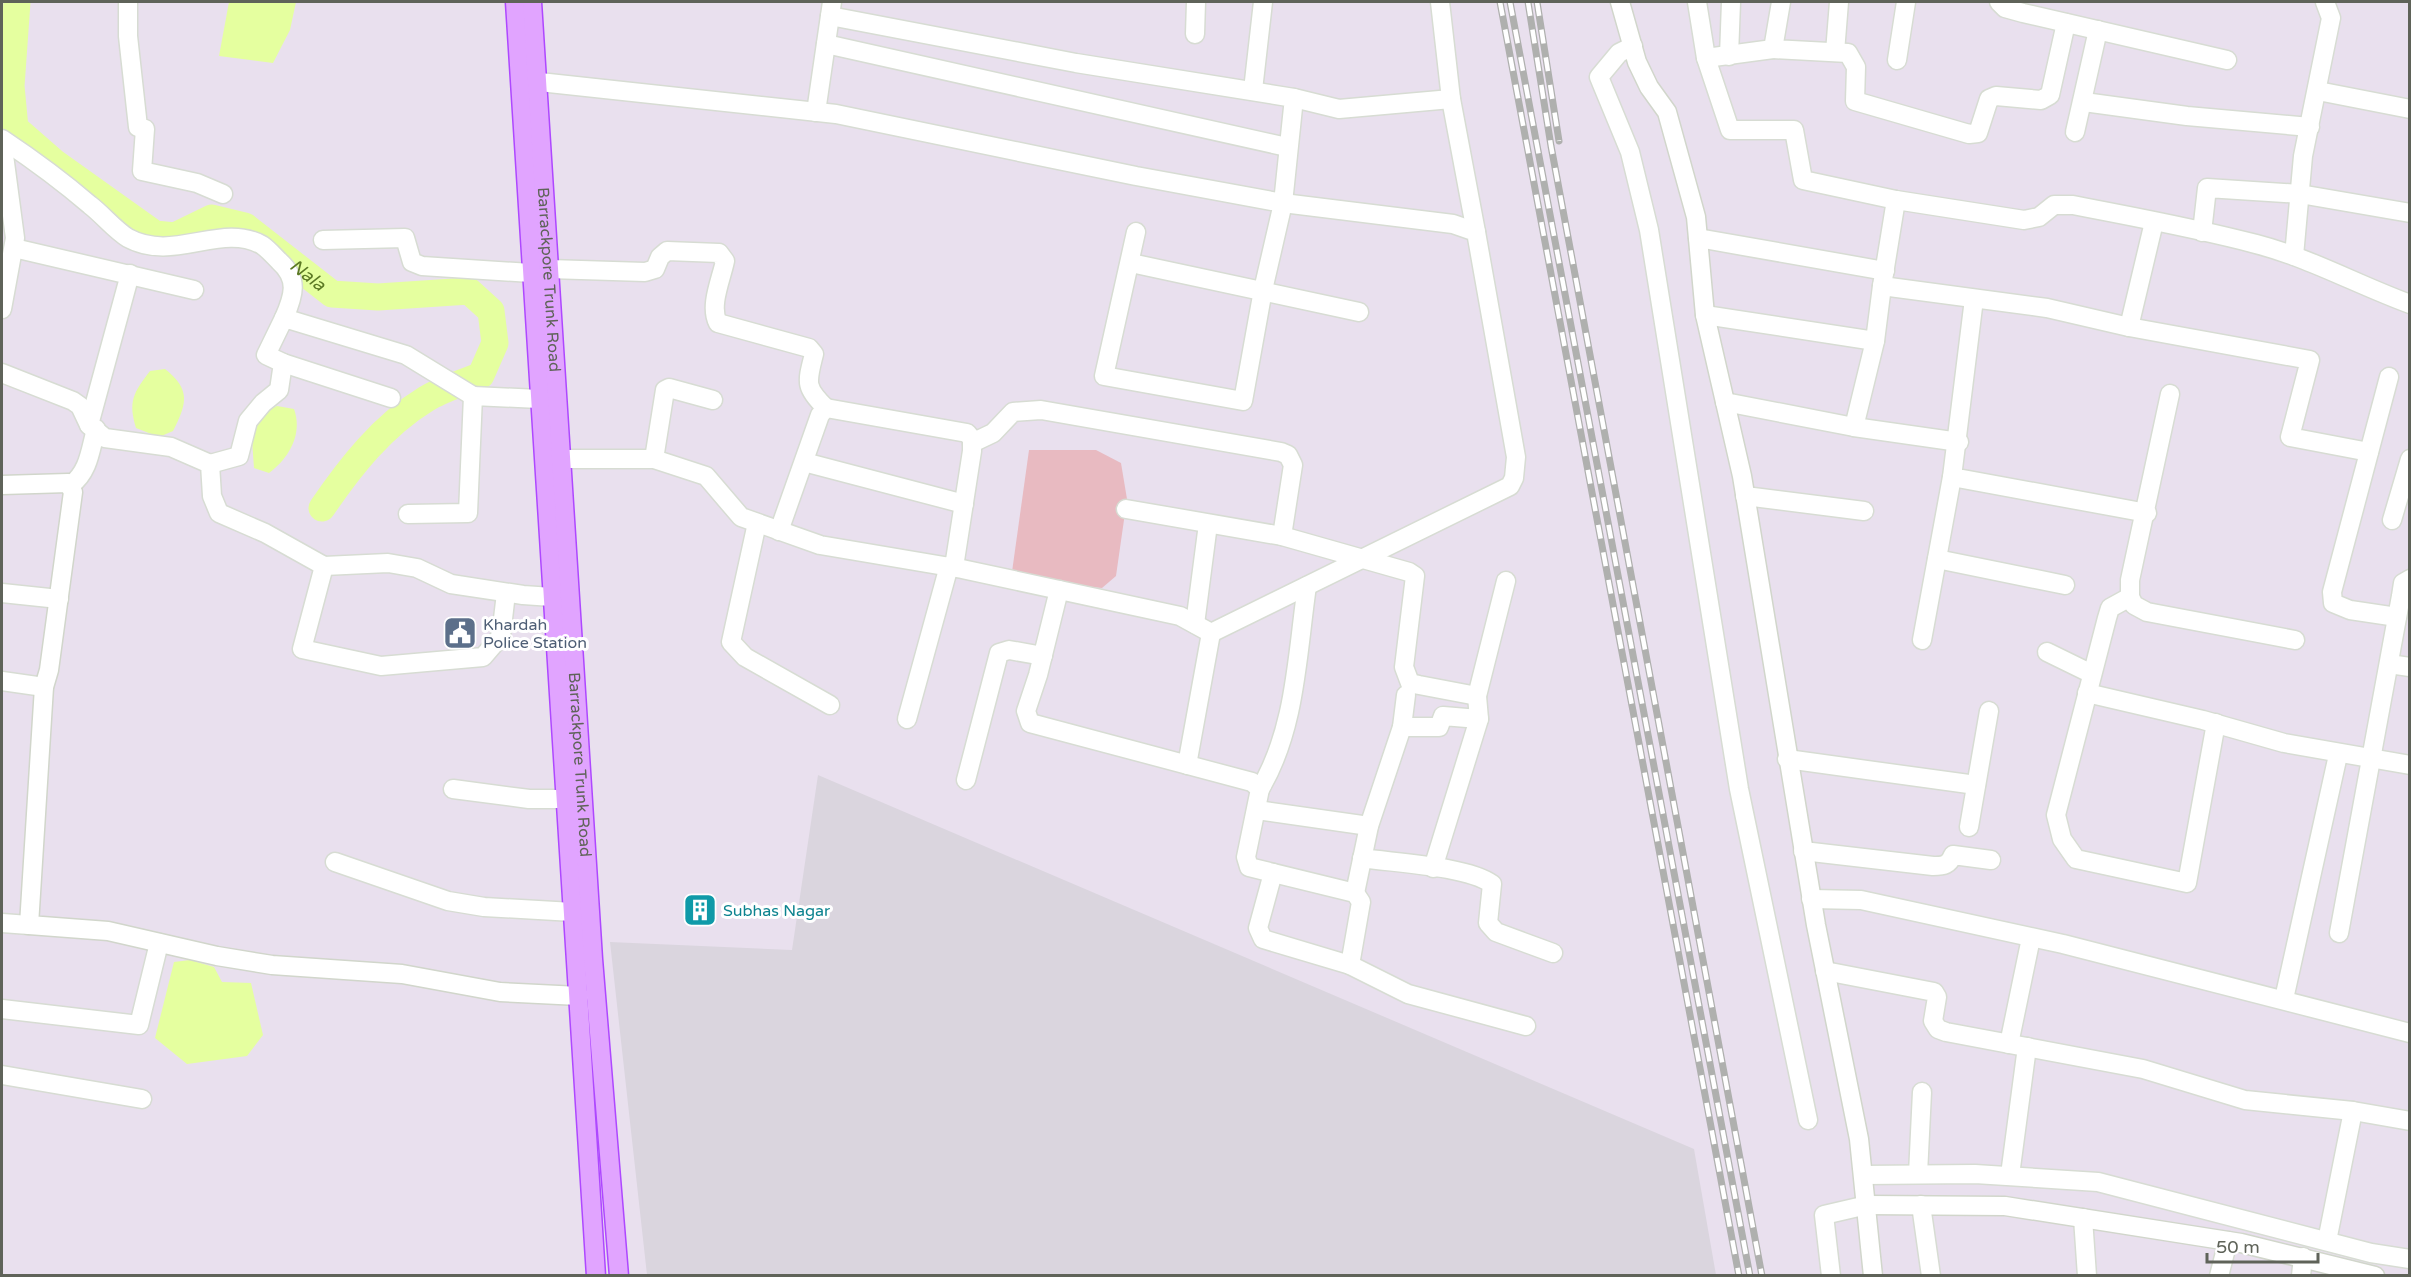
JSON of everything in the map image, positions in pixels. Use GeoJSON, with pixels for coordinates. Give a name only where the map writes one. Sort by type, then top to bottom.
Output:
{"type":"FeatureCollection","features":[{"type":"Feature","properties":{"kind":"main road","name":"Barrackpore Trunk Road"},"geometry":{"type":"LineString","coordinates":[[515,2],[539,399],[561,595],[619,1275]]}},
{"type":"Feature","properties":{"kind":"main road","name":"Barrackpore Trunk Road"},"geometry":{"type":"LineString","coordinates":[[532,2],[561,459],[565,799],[596,1275]]}},
{"type":"Feature","properties":{"kind":"street"},"geometry":{"type":"LineString","coordinates":[[128,2],[128,36],[138,127],[146,129],[142,171],[197,183],[223,194]]}},
{"type":"Feature","properties":{"kind":"street"},"geometry":{"type":"LineString","coordinates":[[1195,34],[1197,2]]}},
{"type":"Feature","properties":{"kind":"street"},"geometry":{"type":"LineString","coordinates":[[1253,90],[1263,2]]}},
{"type":"Feature","properties":{"kind":"street"},"geometry":{"type":"LineString","coordinates":[[1211,633],[1362,557],[1503,491],[1514,478],[1516,457],[1451,99],[1440,2]]}},
{"type":"Feature","properties":{"kind":"street"},"geometry":{"type":"LineString","coordinates":[[1620,2],[1632,46],[1649,87],[1667,112],[1696,217],[1705,315],[1745,496],[1811,898],[1860,1139],[1873,1275]]}},
{"type":"Feature","properties":{"kind":"street"},"geometry":{"type":"LineString","coordinates":[[1697,2],[1706,58],[1730,130],[1794,130],[1803,180],[1896,200],[2024,220],[2039,217],[2054,205],[2061,204],[2154,222],[2257,244],[2294,256],[2409,304]]}},
{"type":"Feature","properties":{"kind":"street"},"geometry":{"type":"LineString","coordinates":[[1729,56],[1731,2]]}},
{"type":"Feature","properties":{"kind":"street"},"geometry":{"type":"LineString","coordinates":[[1773,49],[1781,2]]}},
{"type":"Feature","properties":{"kind":"street"},"geometry":{"type":"LineString","coordinates":[[1835,52],[1839,2]]}},
{"type":"Feature","properties":{"kind":"street"},"geometry":{"type":"LineString","coordinates":[[1897,60],[1906,2]]}},
{"type":"Feature","properties":{"kind":"street"},"geometry":{"type":"LineString","coordinates":[[1999,2],[2005,8],[2227,60]]}},
{"type":"Feature","properties":{"kind":"street"},"geometry":{"type":"LineString","coordinates":[[2294,256],[2303,156],[2331,18],[2325,2]]}},
{"type":"Feature","properties":{"kind":"street"},"geometry":{"type":"LineString","coordinates":[[816,112],[831,9],[1076,63],[1253,90],[1339,109],[1451,99]]}},
{"type":"Feature","properties":{"kind":"street"},"geometry":{"type":"LineString","coordinates":[[1706,58],[1773,49],[1848,53],[1856,67],[1855,101],[1969,134],[1978,134],[1989,99],[1996,96],[2041,100],[2050,95],[2066,23]]}},
{"type":"Feature","properties":{"kind":"street"},"geometry":{"type":"LineString","coordinates":[[2075,132],[2084,102],[2098,30]]}},
{"type":"Feature","properties":{"kind":"street"},"geometry":{"type":"LineString","coordinates":[[826,45],[1287,147]]}},
{"type":"Feature","properties":{"kind":"street"},"geometry":{"type":"LineString","coordinates":[[1632,46],[1619,53],[1599,77],[1630,152],[1649,230],[1739,789],[1808,1120]]}},
{"type":"Feature","properties":{"kind":"street"},"geometry":{"type":"LineString","coordinates":[[519,80],[816,112],[1283,203],[1453,224],[1476,232]]}},
{"type":"Feature","properties":{"kind":"street"},"geometry":{"type":"LineString","coordinates":[[2318,91],[2409,109]]}},
{"type":"Feature","properties":{"kind":"street"},"geometry":{"type":"LineString","coordinates":[[1136,232],[1131,263],[1104,376],[1243,401],[1263,290],[1283,203],[1287,147],[1294,98]]}},
{"type":"Feature","properties":{"kind":"street"},"geometry":{"type":"LineString","coordinates":[[2084,102],[2187,116],[2310,127]]}},
{"type":"Feature","properties":{"kind":"street"},"geometry":{"type":"LineString","coordinates":[[2,140],[8,218],[15,248],[2,309]]}},
{"type":"Feature","properties":{"kind":"street"},"geometry":{"type":"LineString","coordinates":[[2,140],[38,163],[127,237],[149,246],[186,246],[217,238],[242,238],[263,246],[288,269],[294,281],[293,298],[266,355],[283,363],[392,398]]}},
{"type":"Feature","properties":{"kind":"street"},"geometry":{"type":"LineString","coordinates":[[2202,232],[2207,188],[2300,194],[2409,213]]}},
{"type":"Feature","properties":{"kind":"street"},"geometry":{"type":"LineString","coordinates":[[1854,427],[1875,341],[1896,200]]}},
{"type":"Feature","properties":{"kind":"street"},"geometry":{"type":"LineString","coordinates":[[2129,327],[2154,222]]}},
{"type":"Feature","properties":{"kind":"street"},"geometry":{"type":"LineString","coordinates":[[323,240],[383,241],[405,238],[412,262],[422,266],[531,273]]}},
{"type":"Feature","properties":{"kind":"street"},"geometry":{"type":"LineString","coordinates":[[1698,238],[1974,299],[2047,309],[2129,327],[2310,360],[2290,436],[2369,452]]}},
{"type":"Feature","properties":{"kind":"street"},"geometry":{"type":"LineString","coordinates":[[15,248],[194,290]]}},
{"type":"Feature","properties":{"kind":"street"},"geometry":{"type":"LineString","coordinates":[[549,269],[645,272],[655,269],[660,257],[667,251],[694,250],[722,255],[725,261],[714,316],[718,323],[809,348],[814,354],[807,386],[811,394],[826,408],[967,433],[972,443],[964,504],[951,567],[908,719]]}},
{"type":"Feature","properties":{"kind":"street"},"geometry":{"type":"LineString","coordinates":[[1131,263],[1359,312]]}},
{"type":"Feature","properties":{"kind":"street"},"geometry":{"type":"LineString","coordinates":[[71,485],[84,472],[130,274]]}},
{"type":"Feature","properties":{"kind":"street"},"geometry":{"type":"LineString","coordinates":[[1922,640],[1959,442],[1974,299]]}},
{"type":"Feature","properties":{"kind":"street"},"geometry":{"type":"LineString","coordinates":[[1705,315],[1875,341]]}},
{"type":"Feature","properties":{"kind":"street"},"geometry":{"type":"LineString","coordinates":[[284,318],[406,355],[473,396],[539,399]]}},
{"type":"Feature","properties":{"kind":"street"},"geometry":{"type":"LineString","coordinates":[[2,373],[73,401],[80,406],[93,427],[105,438],[171,447],[210,464],[239,456],[248,421],[263,403],[279,390],[283,363]]}},
{"type":"Feature","properties":{"kind":"street"},"geometry":{"type":"LineString","coordinates":[[2389,377],[2332,592],[2333,603],[2350,610],[2397,617]]}},
{"type":"Feature","properties":{"kind":"street"},"geometry":{"type":"LineString","coordinates":[[654,459],[665,390],[669,388],[712,400]]}},
{"type":"Feature","properties":{"kind":"street"},"geometry":{"type":"LineString","coordinates":[[2170,394],[2147,513],[2134,560],[2130,597],[2134,605],[2147,612],[2295,640]]}},
{"type":"Feature","properties":{"kind":"street"},"geometry":{"type":"LineString","coordinates":[[408,514],[468,513],[473,396]]}},
{"type":"Feature","properties":{"kind":"street"},"geometry":{"type":"LineString","coordinates":[[1725,402],[1854,427],[1959,442]]}},
{"type":"Feature","properties":{"kind":"street"},"geometry":{"type":"LineString","coordinates":[[779,531],[820,415],[826,408]]}},
{"type":"Feature","properties":{"kind":"street"},"geometry":{"type":"LineString","coordinates":[[972,443],[993,433],[1013,412],[1041,410],[1281,452],[1288,455],[1293,465],[1282,536]]}},
{"type":"Feature","properties":{"kind":"street"},"geometry":{"type":"LineString","coordinates":[[561,459],[654,459],[706,476],[741,517],[820,545],[951,567],[1180,616],[1211,633]]}},
{"type":"Feature","properties":{"kind":"street"},"geometry":{"type":"LineString","coordinates":[[2392,520],[2409,459]]}},
{"type":"Feature","properties":{"kind":"street"},"geometry":{"type":"LineString","coordinates":[[804,462],[964,504]]}},
{"type":"Feature","properties":{"kind":"street"},"geometry":{"type":"LineString","coordinates":[[210,464],[212,496],[219,513],[265,533],[324,566],[388,563],[417,568],[451,584],[506,592],[561,595]]}},
{"type":"Feature","properties":{"kind":"street"},"geometry":{"type":"LineString","coordinates":[[1952,477],[2147,513]]}},
{"type":"Feature","properties":{"kind":"street"},"geometry":{"type":"LineString","coordinates":[[2,485],[68,483],[74,492],[49,670],[44,687],[29,925]]}},
{"type":"Feature","properties":{"kind":"street"},"geometry":{"type":"LineString","coordinates":[[1745,496],[1864,511]]}},
{"type":"Feature","properties":{"kind":"street"},"geometry":{"type":"LineString","coordinates":[[1126,509],[1282,536],[1401,568],[1415,576],[1404,667],[1410,683],[1477,696]]}},
{"type":"Feature","properties":{"kind":"street"},"geometry":{"type":"LineString","coordinates":[[757,523],[731,642],[745,657],[830,705]]}},
{"type":"Feature","properties":{"kind":"street"},"geometry":{"type":"LineString","coordinates":[[1194,624],[1208,524]]}},
{"type":"Feature","properties":{"kind":"street"},"geometry":{"type":"LineString","coordinates":[[1937,559],[2065,585]]}},
{"type":"Feature","properties":{"kind":"street"},"geometry":{"type":"LineString","coordinates":[[324,566],[302,649],[381,666],[483,657],[501,636],[506,592]]}},
{"type":"Feature","properties":{"kind":"street"},"geometry":{"type":"LineString","coordinates":[[2339,933],[2358,838],[2369,758],[2390,664],[2403,583],[2409,579]]}},
{"type":"Feature","properties":{"kind":"street"},"geometry":{"type":"LineString","coordinates":[[1433,868],[1479,719],[1477,696],[1506,581]]}},
{"type":"Feature","properties":{"kind":"street"},"geometry":{"type":"LineString","coordinates":[[1307,586],[1287,726],[1274,766],[1260,789],[1246,856],[1249,867],[1355,893],[1361,902],[1350,965]]}},
{"type":"Feature","properties":{"kind":"street"},"geometry":{"type":"LineString","coordinates":[[1059,590],[1043,656],[1026,711],[1030,723],[1252,782],[1260,789]]}},
{"type":"Feature","properties":{"kind":"street"},"geometry":{"type":"LineString","coordinates":[[2,593],[59,599]]}},
{"type":"Feature","properties":{"kind":"street"},"geometry":{"type":"LineString","coordinates":[[2130,597],[2110,609],[2056,815],[2062,839],[2076,859],[2187,883],[2216,723]]}},
{"type":"Feature","properties":{"kind":"street"},"geometry":{"type":"LineString","coordinates":[[1187,765],[1211,633]]}},
{"type":"Feature","properties":{"kind":"street"},"geometry":{"type":"LineString","coordinates":[[966,780],[999,653],[1009,650],[1043,656]]}},
{"type":"Feature","properties":{"kind":"street"},"geometry":{"type":"LineString","coordinates":[[2047,652],[2092,674]]}},
{"type":"Feature","properties":{"kind":"street"},"geometry":{"type":"LineString","coordinates":[[2390,664],[2409,667]]}},
{"type":"Feature","properties":{"kind":"street"},"geometry":{"type":"LineString","coordinates":[[2,681],[44,687]]}},
{"type":"Feature","properties":{"kind":"street"},"geometry":{"type":"LineString","coordinates":[[2087,693],[2216,723],[2284,743],[2338,755],[2409,765]]}},
{"type":"Feature","properties":{"kind":"street"},"geometry":{"type":"LineString","coordinates":[[1355,893],[1369,826],[1402,727],[1406,694]]}},
{"type":"Feature","properties":{"kind":"street"},"geometry":{"type":"LineString","coordinates":[[1968,827],[1989,711]]}},
{"type":"Feature","properties":{"kind":"street"},"geometry":{"type":"LineString","coordinates":[[1402,727],[1439,727],[1443,716],[1479,719]]}},
{"type":"Feature","properties":{"kind":"street"},"geometry":{"type":"LineString","coordinates":[[2284,999],[2338,755]]}},
{"type":"Feature","properties":{"kind":"street"},"geometry":{"type":"LineString","coordinates":[[1787,759],[1976,785]]}},
{"type":"Feature","properties":{"kind":"street"},"geometry":{"type":"LineString","coordinates":[[453,789],[529,800],[565,799]]}},
{"type":"Feature","properties":{"kind":"street"},"geometry":{"type":"LineString","coordinates":[[1257,810],[1369,826]]}},
{"type":"Feature","properties":{"kind":"street"},"geometry":{"type":"LineString","coordinates":[[1803,851],[1933,866],[1943,866],[1950,862],[1953,855],[1960,854],[1991,860]]}},
{"type":"Feature","properties":{"kind":"street"},"geometry":{"type":"LineString","coordinates":[[1362,858],[1484,878],[1492,884],[1488,923],[1496,932],[1553,953]]}},
{"type":"Feature","properties":{"kind":"street"},"geometry":{"type":"LineString","coordinates":[[334,862],[448,901],[484,907],[573,912]]}},
{"type":"Feature","properties":{"kind":"street"},"geometry":{"type":"LineString","coordinates":[[1273,873],[1259,921],[1258,933],[1263,939],[1350,965],[1408,994],[1526,1026]]}},
{"type":"Feature","properties":{"kind":"street"},"geometry":{"type":"LineString","coordinates":[[1811,898],[1861,900],[2126,958],[2409,1033]]}},
{"type":"Feature","properties":{"kind":"street"},"geometry":{"type":"LineString","coordinates":[[2,923],[108,932],[272,965],[402,974],[500,992],[579,996]]}},
{"type":"Feature","properties":{"kind":"street"},"geometry":{"type":"LineString","coordinates":[[2010,1175],[2018,1046],[2031,938]]}},
{"type":"Feature","properties":{"kind":"street"},"geometry":{"type":"LineString","coordinates":[[2,1009],[139,1025],[159,943]]}},
{"type":"Feature","properties":{"kind":"street"},"geometry":{"type":"LineString","coordinates":[[1825,971],[1934,992],[1937,997],[1933,1021],[1938,1029],[2143,1070],[2245,1100],[2353,1111],[2409,1121]]}},
{"type":"Feature","properties":{"kind":"street"},"geometry":{"type":"LineString","coordinates":[[2,1075],[142,1099]]}},
{"type":"Feature","properties":{"kind":"street"},"geometry":{"type":"LineString","coordinates":[[1918,1174],[1922,1092]]}},
{"type":"Feature","properties":{"kind":"street"},"geometry":{"type":"LineString","coordinates":[[2327,1241],[2353,1111]]}},
{"type":"Feature","properties":{"kind":"street"},"geometry":{"type":"LineString","coordinates":[[1864,1175],[2010,1175],[2098,1182],[2371,1253],[2409,1259]]}},
{"type":"Feature","properties":{"kind":"street"},"geometry":{"type":"LineString","coordinates":[[1831,1275],[1824,1215],[1867,1205],[2005,1206],[2228,1241],[2302,1266],[2374,1275]]}},
{"type":"Feature","properties":{"kind":"street"},"geometry":{"type":"LineString","coordinates":[[1921,1205],[1931,1275]]}},
{"type":"Feature","properties":{"kind":"street"},"geometry":{"type":"LineString","coordinates":[[2083,1218],[2087,1275]]}},
{"type":"Feature","properties":{"kind":"street"},"geometry":{"type":"LineString","coordinates":[[2219,1275],[2228,1241]]}},
{"type":"Feature","properties":{"kind":"shaded area"},"geometry":{"type":"Polygon","coordinates":[[[229,2],[296,2],[290,30],[273,63],[219,56],[229,2]]]}},
{"type":"Feature","properties":{"kind":"shaded area"},"geometry":{"type":"Polygon","coordinates":[[[165,369],[179,384],[184,397],[173,431],[159,437],[136,428],[132,404],[136,392],[150,371],[165,369]]]}},
{"type":"Feature","properties":{"kind":"shaded area"},"geometry":{"type":"Polygon","coordinates":[[[277,406],[294,409],[297,427],[288,453],[269,473],[254,468],[252,440],[256,416],[277,406]]]}},
{"type":"Feature","properties":{"kind":"shaded area"},"geometry":{"type":"Polygon","coordinates":[[[1029,450],[1096,450],[1121,463],[1127,499],[1116,576],[1102,588],[1011,579],[1029,450]]]}},
{"type":"Feature","properties":{"kind":"shaded area"},"geometry":{"type":"Polygon","coordinates":[[[818,775],[1694,1149],[1716,1275],[647,1275],[610,942],[792,950],[818,775]]]}},
{"type":"Feature","properties":{"kind":"shaded area"},"geometry":{"type":"Polygon","coordinates":[[[190,960],[214,967],[222,982],[251,983],[263,1035],[247,1056],[187,1064],[155,1038],[174,962],[190,960]]]}},
{"type":"Feature","properties":{"kind":"waterway","name":"Nala"},"geometry":{"type":"LineString","coordinates":[[17,2],[11,86],[15,128],[54,162],[155,234],[175,236],[212,218],[245,226],[332,294],[378,297],[469,291],[491,311],[495,343],[481,375],[432,395],[395,422],[368,448],[322,508]]}},
{"type":"Feature","properties":{"kind":"railway"},"geometry":{"type":"LineString","coordinates":[[1500,2],[1739,1276]]}},
{"type":"Feature","properties":{"kind":"railway"},"geometry":{"type":"LineString","coordinates":[[1510,2],[1750,1276]]}},
{"type":"Feature","properties":{"kind":"railway"},"geometry":{"type":"LineString","coordinates":[[1528,2],[1551,146],[1762,1276]]}},
{"type":"Feature","properties":{"kind":"railway"},"geometry":{"type":"LineString","coordinates":[[1537,2],[1559,141]]}},
{"type":"Feature","properties":{"kind":"place","name":"Khardah Police Station"},"geometry":{"type":"Point","coordinates":[460,633]}},
{"type":"Feature","properties":{"kind":"place","name":"Subhas Nagar"},"geometry":{"type":"Point","coordinates":[700,910]}}]}
